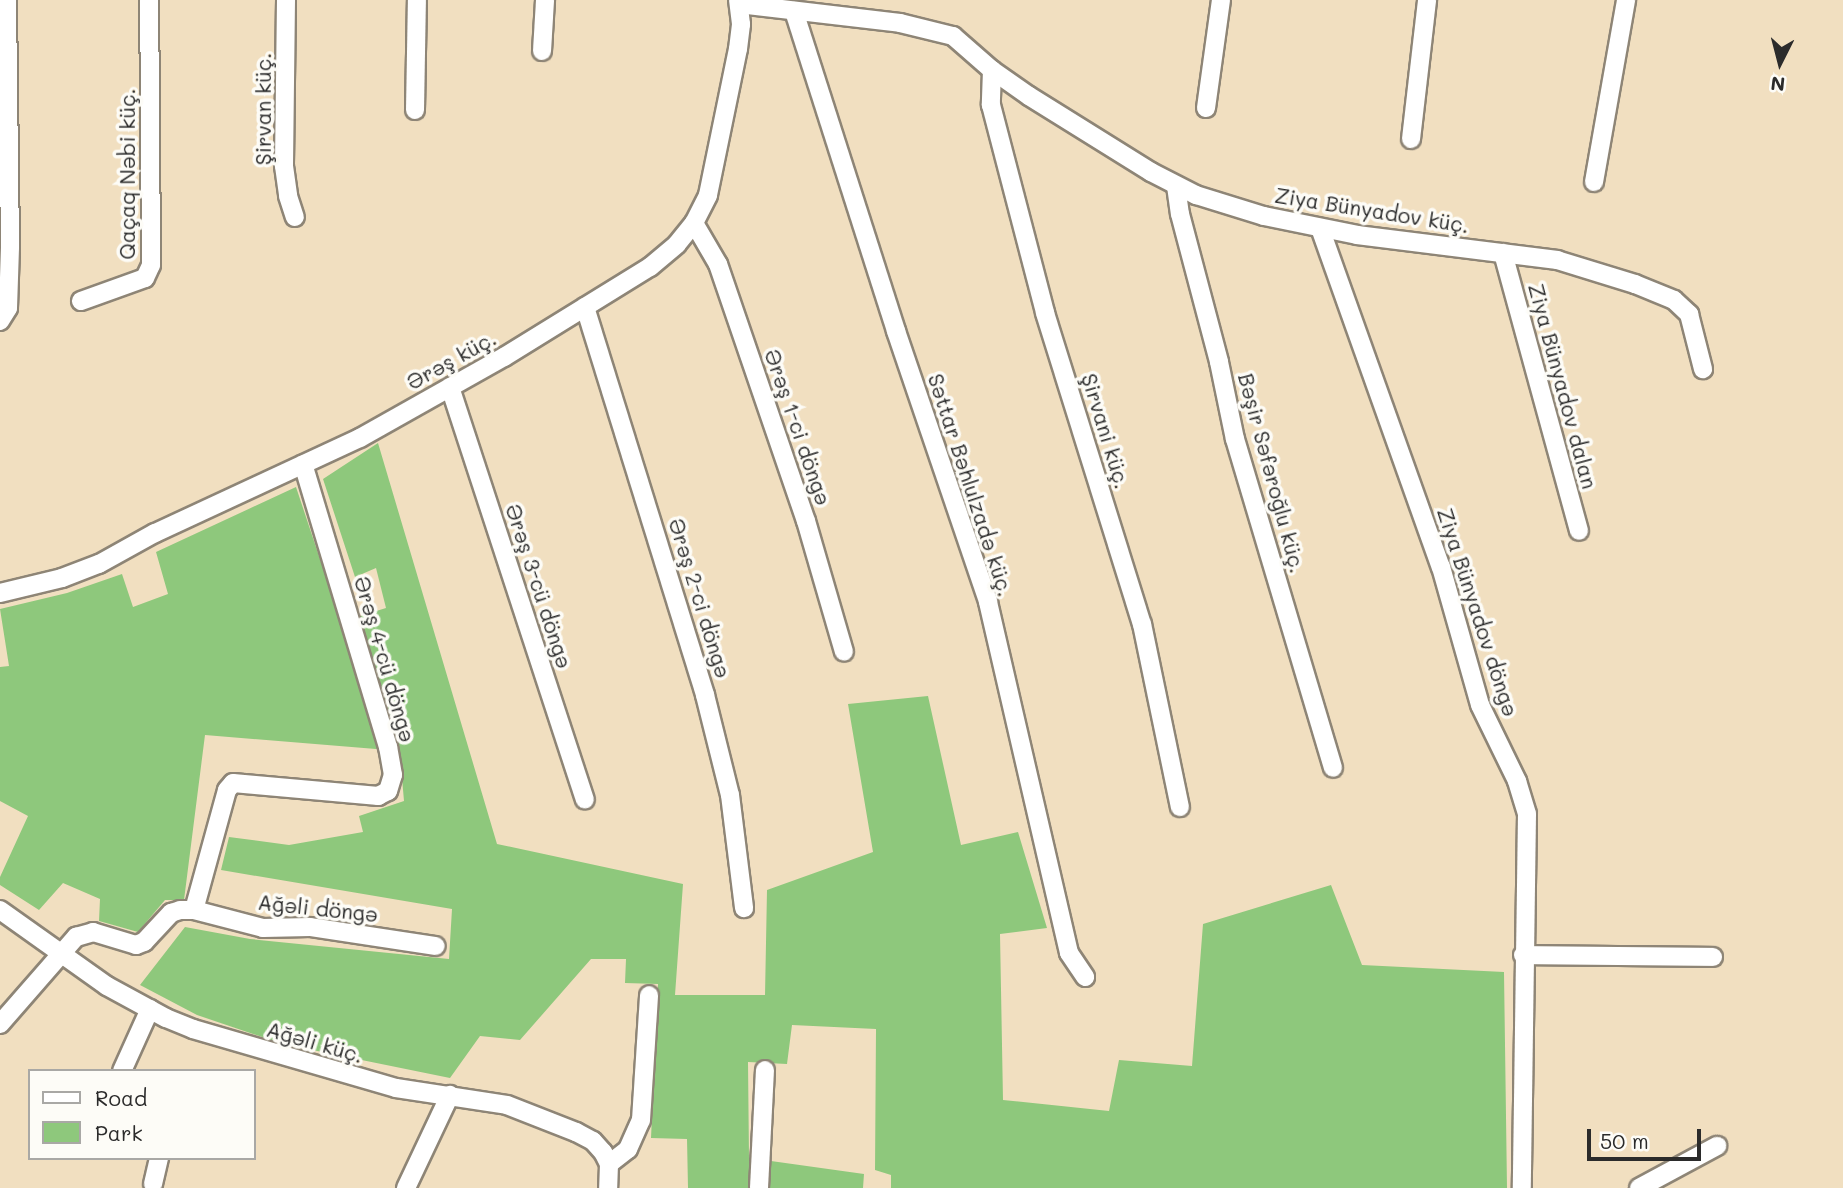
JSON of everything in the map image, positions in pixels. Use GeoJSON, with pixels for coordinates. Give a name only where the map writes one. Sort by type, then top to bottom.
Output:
{"type":"FeatureCollection","features":[{"type":"Feature","properties":{"kind":"street"},"geometry":{"type":"LineString","coordinates":[[0,321],[8,308],[10,247],[7,0]]}},
{"type":"Feature","properties":{"kind":"street","name":"Qaçaq Nəbi küç."},"geometry":{"type":"LineString","coordinates":[[81,300],[145,278],[151,265],[149,0]]}},
{"type":"Feature","properties":{"kind":"street","name":"Şirvan küç."},"geometry":{"type":"LineString","coordinates":[[286,0],[284,166],[288,196],[295,217]]}},
{"type":"Feature","properties":{"kind":"street"},"geometry":{"type":"LineString","coordinates":[[415,110],[416,0]]}},
{"type":"Feature","properties":{"kind":"street"},"geometry":{"type":"LineString","coordinates":[[542,51],[545,0]]}},
{"type":"Feature","properties":{"kind":"street"},"geometry":{"type":"LineString","coordinates":[[1206,107],[1221,0]]}},
{"type":"Feature","properties":{"kind":"street"},"geometry":{"type":"LineString","coordinates":[[1411,139],[1427,0]]}},
{"type":"Feature","properties":{"kind":"street"},"geometry":{"type":"LineString","coordinates":[[1594,182],[1626,0]]}},
{"type":"Feature","properties":{"kind":"street","name":"Ziya Bünyadov küç."},"geometry":{"type":"LineString","coordinates":[[738,2],[936,30],[968,46],[992,70],[1176,186],[1264,216],[1320,228],[1557,260],[1592,269],[1674,300],[1689,314],[1703,369]]}},
{"type":"Feature","properties":{"kind":"street","name":"Ərəş küç."},"geometry":{"type":"LineString","coordinates":[[0,593],[62,578],[99,564],[155,533],[360,438],[650,267],[677,244],[694,223],[708,195],[738,49],[738,2]]}},
{"type":"Feature","properties":{"kind":"street","name":"Səttar Bəhlulzadə küç."},"geometry":{"type":"LineString","coordinates":[[794,11],[896,331],[988,602],[1069,953],[1085,977]]}},
{"type":"Feature","properties":{"kind":"street","name":"Şirvani küç."},"geometry":{"type":"LineString","coordinates":[[992,70],[991,105],[1045,313],[1149,650],[1180,807]]}},
{"type":"Feature","properties":{"kind":"street","name":"Bəşir Səfəroğlu küç."},"geometry":{"type":"LineString","coordinates":[[1176,186],[1180,214],[1219,362],[1235,439],[1333,768]]}},
{"type":"Feature","properties":{"kind":"street","name":"Ərəş 1-ci döngə"},"geometry":{"type":"LineString","coordinates":[[694,223],[718,264],[806,521],[844,652]]}},
{"type":"Feature","properties":{"kind":"street","name":"Ziya Bünyadov döngə"},"geometry":{"type":"LineString","coordinates":[[1320,228],[1441,567],[1480,705],[1517,781],[1527,814],[1523,955],[1522,1188]]}},
{"type":"Feature","properties":{"kind":"street","name":"Ziya Bünyadov dalan"},"geometry":{"type":"LineString","coordinates":[[1503,253],[1579,531]]}},
{"type":"Feature","properties":{"kind":"street","name":"Ərəş 2-ci döngə"},"geometry":{"type":"LineString","coordinates":[[585,307],[705,695],[730,795],[744,908]]}},
{"type":"Feature","properties":{"kind":"street","name":"Ərəş 3-cü döngə"},"geometry":{"type":"LineString","coordinates":[[450,387],[585,800]]}},
{"type":"Feature","properties":{"kind":"street","name":"Ərəş 4-cü döngə"},"geometry":{"type":"LineString","coordinates":[[194,909],[227,790],[233,783],[379,796],[388,791],[393,775],[388,747],[303,464]]}},
{"type":"Feature","properties":{"kind":"street"},"geometry":{"type":"LineString","coordinates":[[0,1024],[76,937],[93,932],[128,943],[144,942],[171,913],[194,909]]}},
{"type":"Feature","properties":{"kind":"street","name":"Ağəli döngə"},"geometry":{"type":"LineString","coordinates":[[194,909],[263,928],[310,927],[436,946]]}},
{"type":"Feature","properties":{"kind":"street","name":"Ağəli küç."},"geometry":{"type":"LineString","coordinates":[[0,910],[107,986],[150,1009],[245,1046],[396,1088],[507,1105],[593,1141],[609,1164]]}},
{"type":"Feature","properties":{"kind":"street"},"geometry":{"type":"LineString","coordinates":[[1523,955],[1713,957]]}},
{"type":"Feature","properties":{"kind":"street"},"geometry":{"type":"LineString","coordinates":[[608,1188],[609,1164],[628,1149],[641,1120],[649,995]]}},
{"type":"Feature","properties":{"kind":"street"},"geometry":{"type":"LineString","coordinates":[[123,1069],[150,1009]]}},
{"type":"Feature","properties":{"kind":"street"},"geometry":{"type":"LineString","coordinates":[[759,1188],[765,1070]]}},
{"type":"Feature","properties":{"kind":"street"},"geometry":{"type":"LineString","coordinates":[[407,1188],[450,1096]]}},
{"type":"Feature","properties":{"kind":"street"},"geometry":{"type":"LineString","coordinates":[[1639,1188],[1717,1146]]}},
{"type":"Feature","properties":{"kind":"street"},"geometry":{"type":"LineString","coordinates":[[153,1184],[159,1160]]}},
{"type":"Feature","properties":{"kind":"green space"},"geometry":{"type":"Polygon","coordinates":[[[378,443],[497,844],[683,884],[675,995],[765,995],[767,890],[873,852],[848,704],[928,696],[961,845],[1018,832],[1047,928],[1000,934],[1003,1100],[1109,1111],[1119,1060],[1192,1066],[1203,924],[1331,885],[1362,965],[1504,972],[1507,1188],[891,1188],[891,1175],[875,1170],[876,1029],[792,1025],[787,1064],[748,1062],[749,1158],[864,1174],[863,1188],[688,1188],[687,1139],[651,1138],[658,984],[625,983],[626,959],[591,959],[520,1040],[480,1036],[450,1078],[283,1044],[197,1015],[140,985],[185,927],[250,939],[449,959],[452,909],[221,870],[229,837],[289,845],[363,832],[359,816],[404,801],[399,744],[376,749],[205,735],[184,900],[165,900],[138,932],[99,921],[100,899],[63,883],[39,910],[0,885],[0,877],[28,816],[0,801],[0,667],[9,666],[0,609],[67,593],[122,574],[133,607],[168,594],[156,552],[296,487],[341,622],[386,608],[376,568],[355,577],[323,479],[378,443]]]}}]}
